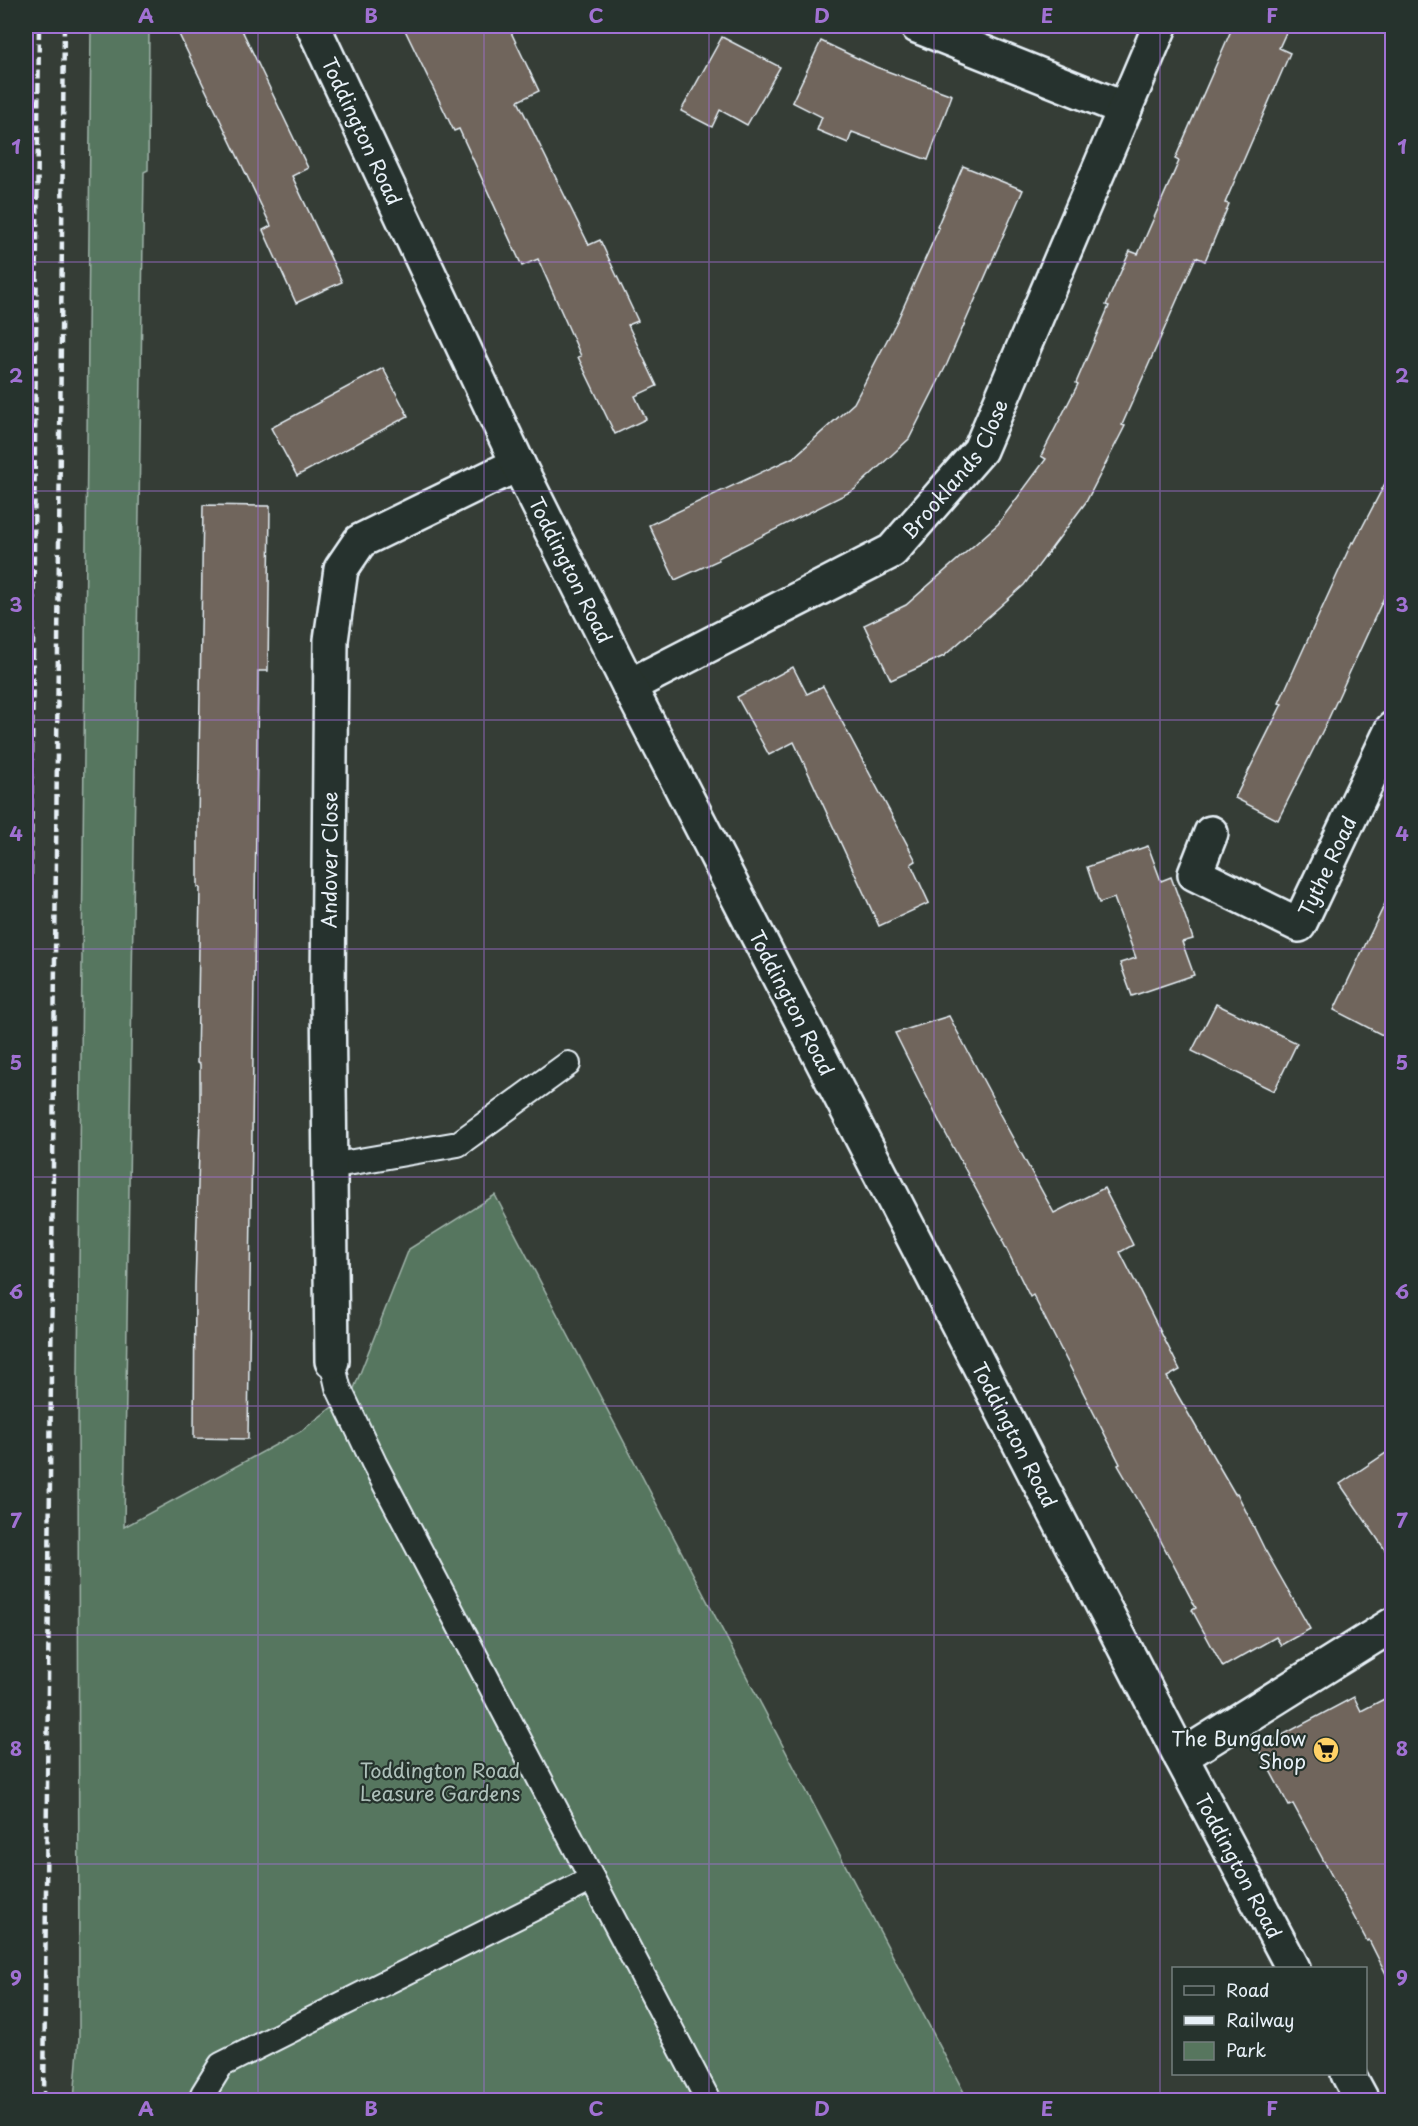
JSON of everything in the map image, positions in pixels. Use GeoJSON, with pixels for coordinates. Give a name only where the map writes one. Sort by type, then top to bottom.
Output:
{"type":"FeatureCollection","features":[{"type":"Feature","properties":{"kind":"street","name":"Toddington Road"},"geometry":{"type":"LineString","coordinates":[[313,26],[518,464],[628,686],[1181,1757],[1292,1967]]}},
{"type":"Feature","properties":{"kind":"street"},"geometry":{"type":"LineString","coordinates":[[917,26],[1125,109]]}},
{"type":"Feature","properties":{"kind":"street","name":"Brooklands Close"},"geometry":{"type":"LineString","coordinates":[[628,686],[892,551],[981,450],[1160,26]]}},
{"type":"Feature","properties":{"kind":"street","name":"Andover Close"},"geometry":{"type":"LineString","coordinates":[[332,1360],[328,980],[331,640],[341,569],[360,541],[518,464]]}},
{"type":"Feature","properties":{"kind":"street","name":"Tythe Road"},"geometry":{"type":"LineString","coordinates":[[1211,833],[1195,874],[1299,925],[1392,729]]}},
{"type":"Feature","properties":{"kind":"street"},"geometry":{"type":"LineString","coordinates":[[1181,1757],[1392,1625]]}},
{"type":"Feature","properties":{"kind":"street"},"geometry":{"type":"LineString","coordinates":[[1349,2075],[1362,2100]]}},
{"type":"Feature","properties":{"kind":"lane"},"geometry":{"type":"LineString","coordinates":[[330,1166],[458,1143],[568,1064]]}},
{"type":"Feature","properties":{"kind":"lane"},"geometry":{"type":"LineString","coordinates":[[332,1360],[338,1387],[374,1462],[708,2100]]}},
{"type":"Feature","properties":{"kind":"lane"},"geometry":{"type":"LineString","coordinates":[[206,2100],[203,2094],[221,2065],[592,1879]]}},
{"type":"Feature","properties":{"kind":"green space","name":"Toddington Road Leasure Gardens"},"geometry":{"type":"Polygon","coordinates":[[[91,26],[149,26],[148,170],[144,172],[124,1527],[301,1431],[353,1391],[409,1249],[495,1195],[968,2100],[74,2100],[79,2037],[78,1373],[91,26]]]}},
{"type":"Feature","properties":{"kind":"building"},"geometry":{"type":"Polygon","coordinates":[[[175,26],[240,26],[308,168],[292,176],[342,282],[296,303],[263,230],[271,226],[175,26]]]}},
{"type":"Feature","properties":{"kind":"building"},"geometry":{"type":"Polygon","coordinates":[[[403,26],[508,26],[539,91],[518,101],[589,245],[600,240],[638,321],[628,325],[657,386],[635,396],[646,419],[615,434],[578,357],[581,356],[538,259],[522,266],[459,129],[454,131],[403,26]]]}},
{"type":"Feature","properties":{"kind":"building"},"geometry":{"type":"Polygon","coordinates":[[[1233,26],[1289,26],[1279,48],[1290,53],[1225,203],[1229,204],[1205,261],[1196,257],[1122,425],[1125,426],[1086,502],[1024,585],[944,656],[891,680],[864,625],[906,605],[998,524],[1046,459],[1041,456],[1078,384],[1076,383],[1109,306],[1106,305],[1130,251],[1138,254],[1179,161],[1175,159],[1233,26]]]}},
{"type":"Feature","properties":{"kind":"building"},"geometry":{"type":"Polygon","coordinates":[[[722,37],[780,67],[747,125],[720,110],[712,127],[681,111],[722,37]]]}},
{"type":"Feature","properties":{"kind":"building"},"geometry":{"type":"Polygon","coordinates":[[[821,41],[876,67],[952,95],[928,160],[852,132],[848,143],[817,130],[822,117],[792,102],[821,41]]]}},
{"type":"Feature","properties":{"kind":"building"},"geometry":{"type":"Polygon","coordinates":[[[963,166],[1023,190],[947,364],[909,439],[854,490],[718,558],[719,560],[675,580],[649,525],[794,457],[854,403],[898,319],[939,228],[937,227],[963,166]]]}},
{"type":"Feature","properties":{"kind":"building"},"geometry":{"type":"Polygon","coordinates":[[[383,368],[408,416],[297,476],[271,428],[383,368]]]}},
{"type":"Feature","properties":{"kind":"building"},"geometry":{"type":"Polygon","coordinates":[[[1392,470],[1392,580],[1326,724],[1278,820],[1235,798],[1282,704],[1279,703],[1352,542],[1354,543],[1392,470]]]}},
{"type":"Feature","properties":{"kind":"building"},"geometry":{"type":"Polygon","coordinates":[[[203,505],[270,506],[268,671],[258,671],[248,1439],[194,1438],[195,1286],[200,1117],[200,1064],[197,1063],[200,887],[198,887],[198,823],[203,505]]]}},
{"type":"Feature","properties":{"kind":"building"},"geometry":{"type":"Polygon","coordinates":[[[793,667],[807,694],[823,686],[916,861],[911,864],[929,903],[879,926],[794,742],[769,755],[737,697],[793,667]]]}},
{"type":"Feature","properties":{"kind":"building"},"geometry":{"type":"Polygon","coordinates":[[[1148,846],[1161,881],[1171,877],[1183,910],[1193,939],[1182,942],[1194,975],[1132,996],[1120,963],[1136,958],[1114,898],[1099,903],[1087,867],[1148,846]]]}},
{"type":"Feature","properties":{"kind":"building"},"geometry":{"type":"Polygon","coordinates":[[[1392,889],[1392,1040],[1334,1010],[1392,889]]]}},
{"type":"Feature","properties":{"kind":"building"},"geometry":{"type":"Polygon","coordinates":[[[1216,1004],[1297,1043],[1274,1091],[1192,1051],[1216,1004]]]}},
{"type":"Feature","properties":{"kind":"building"},"geometry":{"type":"Polygon","coordinates":[[[949,1016],[1054,1213],[1104,1188],[1133,1245],[1120,1252],[1180,1370],[1167,1377],[1235,1494],[1237,1493],[1264,1548],[1310,1629],[1281,1645],[1276,1637],[1223,1667],[1192,1610],[1196,1608],[1118,1465],[1120,1464],[1033,1295],[1030,1297],[1003,1239],[940,1123],[895,1033],[949,1016]]]}},
{"type":"Feature","properties":{"kind":"building"},"geometry":{"type":"Polygon","coordinates":[[[1392,1449],[1392,1560],[1340,1484],[1392,1449]]]}},
{"type":"Feature","properties":{"kind":"building"},"geometry":{"type":"Polygon","coordinates":[[[1392,1695],[1392,1986],[1293,1804],[1289,1806],[1258,1748],[1354,1697],[1361,1711],[1392,1695]]]}},
{"type":"Feature","properties":{"kind":"railway"},"geometry":{"type":"LineString","coordinates":[[26,1388],[39,26]]}},
{"type":"Feature","properties":{"kind":"railway"},"geometry":{"type":"LineString","coordinates":[[44,2100],[64,26]]}},
{"type":"Feature","properties":{"kind":"place","name":"The Bungalow Shop"},"geometry":{"type":"Point","coordinates":[1326,1750]}}]}
